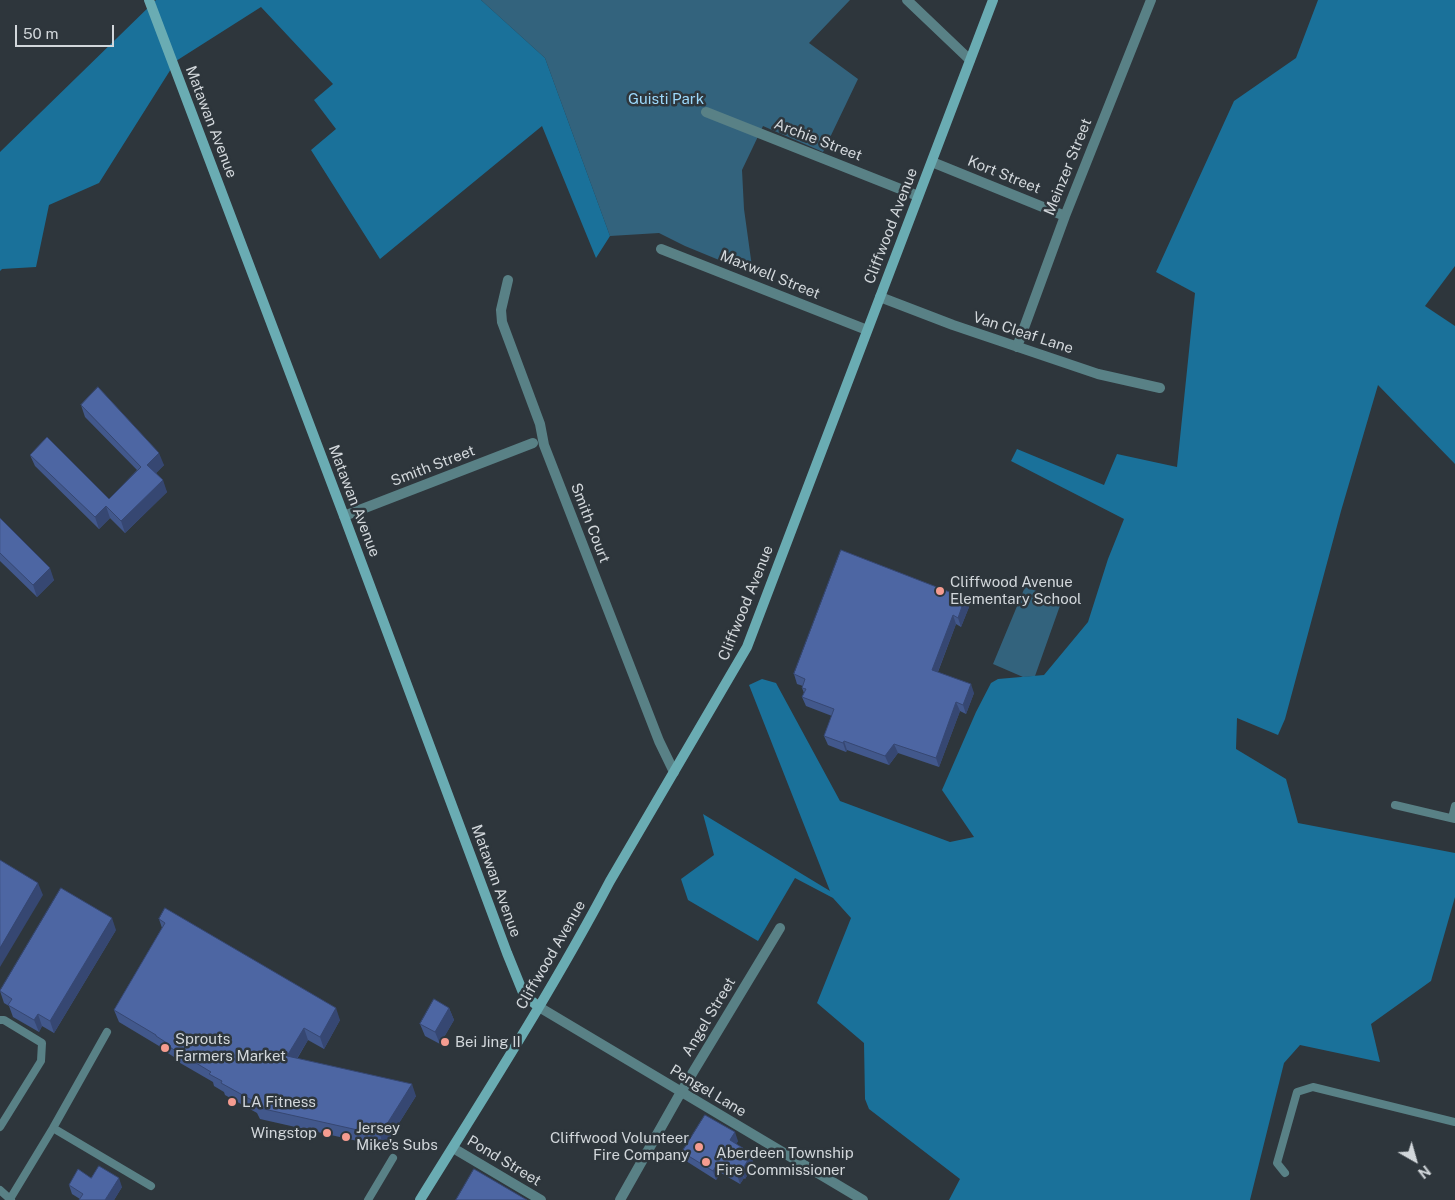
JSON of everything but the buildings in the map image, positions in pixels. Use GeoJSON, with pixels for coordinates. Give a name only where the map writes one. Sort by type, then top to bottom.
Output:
{"type":"FeatureCollection","features":[{"type":"Feature","properties":{"kind":"main road","name":"Matawan Avenue"},"geometry":{"type":"LineString","coordinates":[[149,0],[344,516],[506,953],[524,996],[539,1007]]}},
{"type":"Feature","properties":{"kind":"main road","name":"Cliffwood Avenue"},"geometry":{"type":"LineString","coordinates":[[420,1200],[539,1007],[747,647],[993,0]]}},
{"type":"Feature","properties":{"kind":"street"},"geometry":{"type":"LineString","coordinates":[[907,0],[970,60]]}},
{"type":"Feature","properties":{"kind":"street","name":"Meinzer Street"},"geometry":{"type":"LineString","coordinates":[[1017,347],[1065,216],[1151,0]]}},
{"type":"Feature","properties":{"kind":"street","name":"Archie Street"},"geometry":{"type":"LineString","coordinates":[[706,112],[918,196]]}},
{"type":"Feature","properties":{"kind":"street","name":"Kort Street"},"geometry":{"type":"LineString","coordinates":[[932,162],[1065,216]]}},
{"type":"Feature","properties":{"kind":"street","name":"Maxwell Street"},"geometry":{"type":"LineString","coordinates":[[661,249],[867,330]]}},
{"type":"Feature","properties":{"kind":"street","name":"Smith Court"},"geometry":{"type":"LineString","coordinates":[[508,280],[501,310],[502,322],[540,424],[544,445],[659,741],[674,772]]}},
{"type":"Feature","properties":{"kind":"street","name":"Van Cleaf Lane"},"geometry":{"type":"LineString","coordinates":[[880,297],[953,326],[1098,374],[1160,388]]}},
{"type":"Feature","properties":{"kind":"street","name":"Smith Street"},"geometry":{"type":"LineString","coordinates":[[344,516],[533,443]]}},
{"type":"Feature","properties":{"kind":"street","name":"Angel Street"},"geometry":{"type":"LineString","coordinates":[[620,1200],[681,1092],[780,928]]}},
{"type":"Feature","properties":{"kind":"street","name":"Pengel Lane"},"geometry":{"type":"LineString","coordinates":[[539,1007],[863,1200]]}},
{"type":"Feature","properties":{"kind":"street","name":"Pond Street"},"geometry":{"type":"LineString","coordinates":[[453,1148],[541,1200]]}},
{"type":"Feature","properties":{"kind":"lane"},"geometry":{"type":"LineString","coordinates":[[1395,805],[1454,818],[1455,806]]}},
{"type":"Feature","properties":{"kind":"lane"},"geometry":{"type":"LineString","coordinates":[[0,1020],[4,1020],[42,1043],[41,1061],[0,1127]]}},
{"type":"Feature","properties":{"kind":"lane"},"geometry":{"type":"LineString","coordinates":[[0,1190],[10,1200],[107,1032]]}},
{"type":"Feature","properties":{"kind":"lane"},"geometry":{"type":"LineString","coordinates":[[1285,1173],[1277,1163],[1297,1092],[1313,1087],[1455,1122]]}},
{"type":"Feature","properties":{"kind":"lane"},"geometry":{"type":"LineString","coordinates":[[53,1128],[151,1186]]}},
{"type":"Feature","properties":{"kind":"lane"},"geometry":{"type":"LineString","coordinates":[[368,1200],[393,1158]]}},
{"type":"Feature","properties":{"kind":"green space","name":"Guisti Park"},"geometry":{"type":"Polygon","coordinates":[[[481,0],[850,0],[809,43],[858,79],[823,152],[763,126],[742,170],[744,209],[753,274],[685,246],[659,233],[610,236],[545,58],[481,0]]]}},
{"type":"Feature","properties":{"kind":"green space"},"geometry":{"type":"Polygon","coordinates":[[[1025,587],[1062,600],[1035,676],[1023,677],[993,664],[1025,587]]]}},
{"type":"Feature","properties":{"kind":"shaded area"},"geometry":{"type":"Polygon","coordinates":[[[156,0],[481,0],[545,58],[610,236],[596,258],[542,126],[380,259],[311,150],[336,129],[314,100],[333,84],[261,7],[176,61],[99,183],[49,205],[36,267],[2,269],[0,271],[0,152],[156,0]]]}},
{"type":"Feature","properties":{"kind":"shaded area"},"geometry":{"type":"Polygon","coordinates":[[[1318,0],[1455,0],[1455,266],[1425,306],[1455,326],[1455,464],[1378,385],[1341,511],[1285,719],[1278,735],[1237,718],[1236,749],[1286,779],[1298,823],[1455,853],[1455,897],[1431,981],[1371,1024],[1380,1062],[1300,1045],[1284,1063],[1250,1200],[949,1200],[960,1179],[869,1109],[865,1099],[864,1043],[817,1003],[851,918],[833,898],[795,878],[758,941],[688,900],[681,879],[714,855],[703,814],[830,891],[749,685],[762,679],[776,683],[840,801],[950,842],[974,837],[942,790],[976,712],[991,683],[998,679],[1044,675],[1088,622],[1108,559],[1124,519],[1011,461],[1017,449],[1104,485],[1117,454],[1177,467],[1195,293],[1156,272],[1234,101],[1296,58],[1318,0]]]}},
{"type":"Feature","properties":{"kind":"place","name":"Cliffwood Avenue Elementary School"},"geometry":{"type":"Point","coordinates":[940,591]}},
{"type":"Feature","properties":{"kind":"place","name":"Bei Jing II"},"geometry":{"type":"Point","coordinates":[445,1042]}},
{"type":"Feature","properties":{"kind":"place","name":"Sprouts Farmers Market"},"geometry":{"type":"Point","coordinates":[165,1048]}},
{"type":"Feature","properties":{"kind":"place","name":"LA Fitness"},"geometry":{"type":"Point","coordinates":[232,1102]}},
{"type":"Feature","properties":{"kind":"place","name":"Wingstop"},"geometry":{"type":"Point","coordinates":[327,1133]}},
{"type":"Feature","properties":{"kind":"place","name":"Jersey Mike's Subs"},"geometry":{"type":"Point","coordinates":[346,1137]}},
{"type":"Feature","properties":{"kind":"place","name":"Cliffwood Volunteer Fire Company"},"geometry":{"type":"Point","coordinates":[699,1147]}},
{"type":"Feature","properties":{"kind":"place","name":"Aberdeen Township Fire Commissioner"},"geometry":{"type":"Point","coordinates":[706,1162]}}]}
